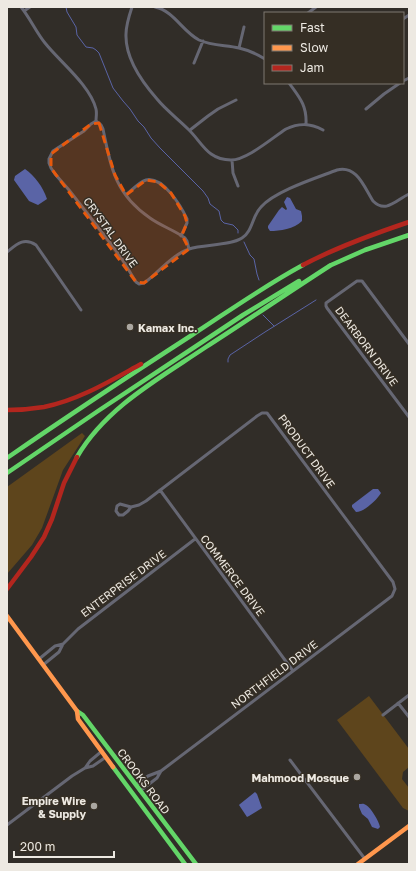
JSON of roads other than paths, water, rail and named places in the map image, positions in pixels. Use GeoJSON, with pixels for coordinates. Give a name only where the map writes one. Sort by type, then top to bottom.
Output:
{"type":"FeatureCollection","features":[{"type":"Feature","properties":{"kind":"main road"},"geometry":{"type":"LineString","coordinates":[[7,458],[78,409],[266,286],[325,254],[409,222]]}},
{"type":"Feature","properties":{"kind":"main road"},"geometry":{"type":"LineString","coordinates":[[7,473],[79,423],[293,285],[331,265],[365,250],[409,235]]}},
{"type":"Feature","properties":{"kind":"main road"},"geometry":{"type":"LineString","coordinates":[[7,589],[40,545],[74,462],[104,421],[123,404],[143,390],[331,265]]}},
{"type":"Feature","properties":{"kind":"main road"},"geometry":{"type":"LineString","coordinates":[[7,410],[42,408],[76,398],[181,342]]}},
{"type":"Feature","properties":{"kind":"main road","name":"CROOKS ROAD"},"geometry":{"type":"LineString","coordinates":[[7,616],[77,711],[84,715],[196,864]]}},
{"type":"Feature","properties":{"kind":"main road","name":"CROOKS ROAD"},"geometry":{"type":"LineString","coordinates":[[77,711],[78,719],[185,864]]}},
{"type":"Feature","properties":{"kind":"main road"},"geometry":{"type":"LineString","coordinates":[[102,751],[106,750],[112,753]]}},
{"type":"Feature","properties":{"kind":"main road"},"geometry":{"type":"LineString","coordinates":[[129,790],[136,793],[140,791]]}},
{"type":"Feature","properties":{"kind":"main road"},"geometry":{"type":"LineString","coordinates":[[148,814],[153,811],[158,814]]}},
{"type":"Feature","properties":{"kind":"main road"},"geometry":{"type":"LineString","coordinates":[[358,864],[409,826]]}},
{"type":"Feature","properties":{"kind":"street"},"geometry":{"type":"LineString","coordinates":[[21,7],[44,42],[82,84],[88,93],[96,108],[96,121],[103,129],[111,164],[119,185],[138,208],[151,219],[187,241],[189,249],[232,242],[243,238],[248,232],[260,208],[270,199],[298,185],[336,170],[348,170],[356,175],[373,201],[380,206],[390,206],[409,194]]}},
{"type":"Feature","properties":{"kind":"street"},"geometry":{"type":"LineString","coordinates":[[24,11],[30,7]]}},
{"type":"Feature","properties":{"kind":"street"},"geometry":{"type":"LineString","coordinates":[[132,7],[126,26],[126,42],[136,68],[145,84],[158,100],[190,130],[202,146],[212,155],[219,158],[232,160],[244,157],[292,126],[306,124],[323,130]]}},
{"type":"Feature","properties":{"kind":"street"},"geometry":{"type":"LineString","coordinates":[[155,7],[170,13],[189,33],[203,41],[239,48],[264,58]]}},
{"type":"Feature","properties":{"kind":"street"},"geometry":{"type":"LineString","coordinates":[[239,48],[244,27]]}},
{"type":"Feature","properties":{"kind":"street"},"geometry":{"type":"LineString","coordinates":[[194,63],[203,41]]}},
{"type":"Feature","properties":{"kind":"street"},"geometry":{"type":"LineString","coordinates":[[290,84],[304,105],[306,124]]}},
{"type":"Feature","properties":{"kind":"street"},"geometry":{"type":"LineString","coordinates":[[366,109],[399,84]]}},
{"type":"Feature","properties":{"kind":"street"},"geometry":{"type":"LineString","coordinates":[[190,130],[213,112],[236,100]]}},
{"type":"Feature","properties":{"kind":"street","name":"CRYSTAL DRIVE"},"geometry":{"type":"LineString","coordinates":[[96,121],[84,131],[53,151],[49,159],[51,168],[115,249],[136,282],[140,284],[144,283],[174,258],[189,249]]}},
{"type":"Feature","properties":{"kind":"street"},"geometry":{"type":"LineString","coordinates":[[232,160],[233,173],[238,186]]}},
{"type":"Feature","properties":{"kind":"street"},"geometry":{"type":"LineString","coordinates":[[126,195],[138,184],[146,180],[158,182],[171,193],[187,219],[186,227],[181,236]]}},
{"type":"Feature","properties":{"kind":"street"},"geometry":{"type":"LineString","coordinates":[[7,252],[22,242],[31,242],[36,245],[81,310]]}},
{"type":"Feature","properties":{"kind":"street","name":"DEARBORN DRIVE"},"geometry":{"type":"LineString","coordinates":[[409,344],[363,282],[357,281],[327,302],[327,308],[409,418]]}},
{"type":"Feature","properties":{"kind":"street","name":"PRODUCT DRIVE"},"geometry":{"type":"LineString","coordinates":[[160,490],[257,416],[262,413],[267,414],[393,582],[395,589]]}},
{"type":"Feature","properties":{"kind":"street"},"geometry":{"type":"LineString","coordinates":[[131,507],[123,515],[119,515],[116,511],[116,507],[120,504],[131,507],[139,505],[160,490]]}},
{"type":"Feature","properties":{"kind":"street","name":"COMMERCE DRIVE"},"geometry":{"type":"LineString","coordinates":[[160,490],[293,671]]}},
{"type":"Feature","properties":{"kind":"street","name":"ENTERPRISE DRIVE"},"geometry":{"type":"LineString","coordinates":[[43,665],[59,652],[63,644],[87,622],[195,539]]}},
{"type":"Feature","properties":{"kind":"street","name":"NORTHFIELD DRIVE"},"geometry":{"type":"LineString","coordinates":[[136,785],[148,776],[161,771],[392,596],[395,589]]}},
{"type":"Feature","properties":{"kind":"street","name":"ENTERPRISE DRIVE"},"geometry":{"type":"LineString","coordinates":[[39,659],[55,646],[63,644]]}},
{"type":"Feature","properties":{"kind":"street"},"geometry":{"type":"LineString","coordinates":[[383,715],[409,695]]}},
{"type":"Feature","properties":{"kind":"street"},"geometry":{"type":"LineString","coordinates":[[398,703],[409,717]]}},
{"type":"Feature","properties":{"kind":"street"},"geometry":{"type":"LineString","coordinates":[[85,768],[90,761],[102,751]]}},
{"type":"Feature","properties":{"kind":"street"},"geometry":{"type":"LineString","coordinates":[[7,825],[72,776],[85,768],[93,766],[106,757]]}},
{"type":"Feature","properties":{"kind":"street"},"geometry":{"type":"LineString","coordinates":[[290,760],[365,859]]}},
{"type":"Feature","properties":{"kind":"street","name":"NORTHFIELD DRIVE"},"geometry":{"type":"LineString","coordinates":[[140,791],[157,778],[161,771]]}},
{"type":"Feature","properties":{"kind":"water"},"geometry":{"type":"Polygon","coordinates":[[[25,169],[38,182],[47,199],[38,205],[29,201],[14,180],[15,176],[25,169]]]}},
{"type":"Feature","properties":{"kind":"water"},"geometry":{"type":"Polygon","coordinates":[[[287,197],[290,198],[296,209],[301,211],[302,221],[291,228],[270,231],[268,226],[279,210],[282,207],[286,210],[287,209],[284,202],[287,197]]]}},
{"type":"Feature","properties":{"kind":"water"},"geometry":{"type":"Polygon","coordinates":[[[373,489],[378,489],[381,493],[379,496],[366,508],[356,512],[352,505],[373,489]]]}},
{"type":"Feature","properties":{"kind":"water"},"geometry":{"type":"Polygon","coordinates":[[[255,792],[262,808],[247,817],[239,805],[255,792]]]}},
{"type":"Feature","properties":{"kind":"water"},"geometry":{"type":"Polygon","coordinates":[[[359,804],[365,804],[372,812],[379,824],[380,827],[378,829],[372,827],[368,819],[362,814],[359,804]]]}},
{"type":"Feature","properties":{"kind":"waterway"},"geometry":{"type":"LineString","coordinates":[[66,7],[67,12],[76,27],[77,35],[86,47],[93,48],[99,53],[113,88],[138,121],[160,148],[203,191],[210,204],[219,211],[221,220],[224,223],[233,225],[238,230],[238,233]]}},
{"type":"Feature","properties":{"kind":"waterway"},"geometry":{"type":"LineString","coordinates":[[244,242],[250,255],[254,259],[259,280]]}},
{"type":"Feature","properties":{"kind":"waterway"},"geometry":{"type":"LineString","coordinates":[[228,362],[230,355],[316,300]]}},
{"type":"Feature","properties":{"kind":"waterway"},"geometry":{"type":"LineString","coordinates":[[263,315],[274,326]]}},
{"type":"Feature","properties":{"kind":"place","name":"Kamax Inc."},"geometry":{"type":"Point","coordinates":[130,327]}},
{"type":"Feature","properties":{"kind":"place","name":"Mahmood Mosque"},"geometry":{"type":"Point","coordinates":[357,777]}},
{"type":"Feature","properties":{"kind":"place","name":"Empire Wire & Supply"},"geometry":{"type":"Point","coordinates":[94,806]}}]}
